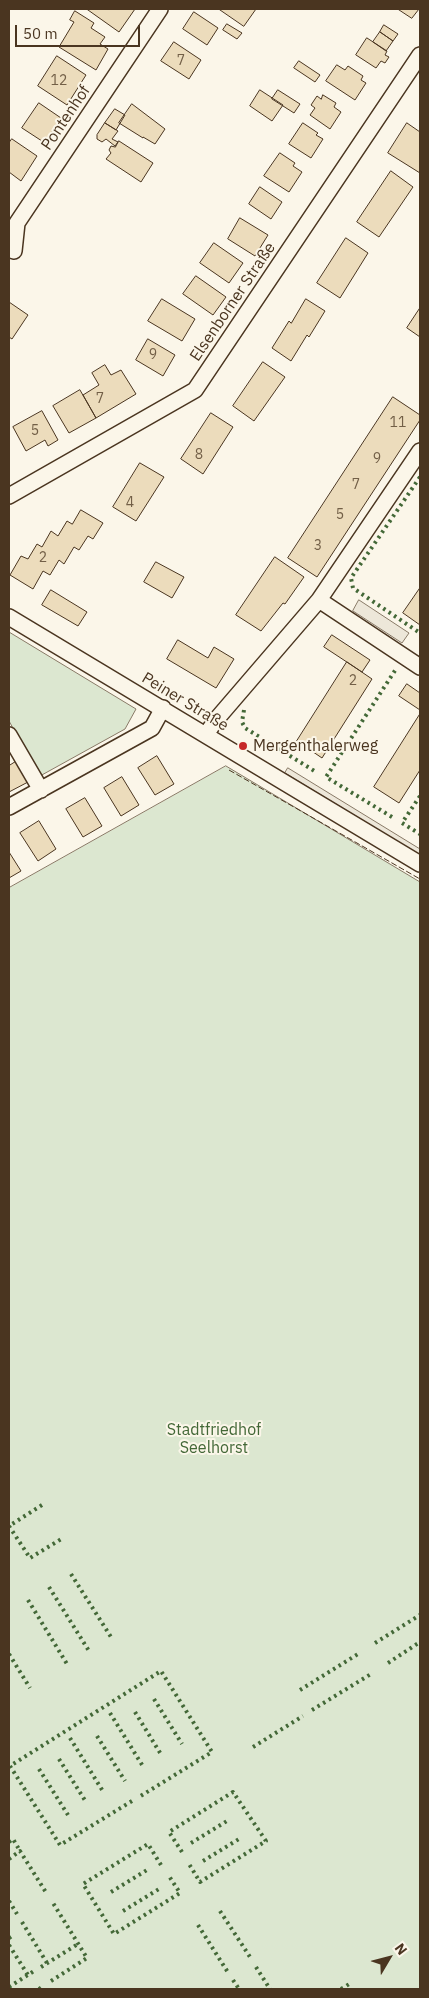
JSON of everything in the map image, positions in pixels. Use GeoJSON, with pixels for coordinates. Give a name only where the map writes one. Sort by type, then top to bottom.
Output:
{"type":"FeatureCollection","features":[{"type":"Feature","properties":{"kind":"street","name":"Pontenhof"},"geometry":{"type":"LineString","coordinates":[[14,251],[17,223],[160,9]]}},
{"type":"Feature","properties":{"kind":"street","name":"Elsenborner Straße"},"geometry":{"type":"LineString","coordinates":[[9,496],[195,390],[420,56]]}},
{"type":"Feature","properties":{"kind":"street"},"geometry":{"type":"LineString","coordinates":[[206,735],[215,721],[319,600],[420,451]]}},
{"type":"Feature","properties":{"kind":"street"},"geometry":{"type":"LineString","coordinates":[[319,600],[420,667]]}},
{"type":"Feature","properties":{"kind":"street","name":"Peiner Straße"},"geometry":{"type":"LineString","coordinates":[[9,617],[164,708],[420,864]]}},
{"type":"Feature","properties":{"kind":"street"},"geometry":{"type":"LineString","coordinates":[[9,807],[152,728],[164,708]]}},
{"type":"Feature","properties":{"kind":"street"},"geometry":{"type":"LineString","coordinates":[[9,735],[40,790]]}},
{"type":"Feature","properties":{"kind":"green space"},"geometry":{"type":"Polygon","coordinates":[[[9,632],[136,709],[125,729],[40,776],[9,721],[9,632]]]}},
{"type":"Feature","properties":{"kind":"green space","name":"Stadtfriedhof Seelhorst"},"geometry":{"type":"Polygon","coordinates":[[[226,766],[420,882],[420,1989],[9,1989],[9,888],[226,766]]]}},
{"type":"Feature","properties":{"kind":"shaded area"},"geometry":{"type":"Polygon","coordinates":[[[359,600],[409,633],[402,643],[353,611],[359,600]]]}},
{"type":"Feature","properties":{"kind":"shaded area"},"geometry":{"type":"Polygon","coordinates":[[[288,768],[420,849],[420,855],[285,773],[288,768]]]}},
{"type":"Feature","properties":{"kind":"building"},"geometry":{"type":"Polygon","coordinates":[[[89,9],[135,9],[119,32],[89,9]]]}},
{"type":"Feature","properties":{"kind":"building"},"geometry":{"type":"Polygon","coordinates":[[[219,9],[256,9],[244,26],[219,9]]]}},
{"type":"Feature","properties":{"kind":"building"},"geometry":{"type":"Polygon","coordinates":[[[398,9],[419,9],[412,18],[398,9]]]}},
{"type":"Feature","properties":{"kind":"building"},"geometry":{"type":"Polygon","coordinates":[[[75,11],[94,23],[91,28],[105,37],[100,44],[108,49],[96,70],[59,47],[74,22],[70,20],[75,11]]]}},
{"type":"Feature","properties":{"kind":"building"},"geometry":{"type":"Polygon","coordinates":[[[194,12],[218,28],[207,45],[183,29],[194,12]]]}},
{"type":"Feature","properties":{"kind":"building"},"geometry":{"type":"Polygon","coordinates":[[[227,24],[242,33],[237,39],[223,30],[227,24]]]}},
{"type":"Feature","properties":{"kind":"building"},"geometry":{"type":"Polygon","coordinates":[[[384,25],[398,34],[393,41],[380,32],[384,25]]]}},
{"type":"Feature","properties":{"kind":"building"},"geometry":{"type":"Polygon","coordinates":[[[380,32],[393,41],[386,51],[373,42],[380,32]]]}},
{"type":"Feature","properties":{"kind":"building"},"geometry":{"type":"Polygon","coordinates":[[[367,38],[387,51],[385,55],[389,57],[385,63],[381,61],[376,68],[356,55],[367,38]]]}},
{"type":"Feature","properties":{"kind":"building"},"geometry":{"type":"Polygon","coordinates":[[[174,42],[201,60],[189,79],[161,61],[174,42]]]}},
{"type":"Feature","properties":{"kind":"building"},"geometry":{"type":"Polygon","coordinates":[[[57,56],[86,75],[67,105],[38,86],[57,56]]]}},
{"type":"Feature","properties":{"kind":"building"},"geometry":{"type":"Polygon","coordinates":[[[299,61],[320,75],[315,82],[294,68],[299,61]]]}},
{"type":"Feature","properties":{"kind":"building"},"geometry":{"type":"Polygon","coordinates":[[[337,65],[345,70],[348,66],[363,76],[361,80],[366,83],[355,100],[326,81],[337,65]]]}},
{"type":"Feature","properties":{"kind":"building"},"geometry":{"type":"Polygon","coordinates":[[[260,90],[283,105],[272,121],[250,106],[260,90]]]}},
{"type":"Feature","properties":{"kind":"building"},"geometry":{"type":"Polygon","coordinates":[[[278,90],[300,104],[294,113],[272,99],[278,90]]]}},
{"type":"Feature","properties":{"kind":"building"},"geometry":{"type":"Polygon","coordinates":[[[323,95],[336,103],[334,107],[341,112],[330,129],[310,115],[315,108],[311,105],[317,96],[321,99],[323,95]]]}},
{"type":"Feature","properties":{"kind":"building"},"geometry":{"type":"Polygon","coordinates":[[[39,103],[61,118],[45,143],[22,128],[39,103]]]}},
{"type":"Feature","properties":{"kind":"building"},"geometry":{"type":"Polygon","coordinates":[[[132,104],[165,129],[155,144],[119,123],[132,104]]]}},
{"type":"Feature","properties":{"kind":"building"},"geometry":{"type":"Polygon","coordinates":[[[115,109],[125,115],[116,130],[105,123],[115,109]]]}},
{"type":"Feature","properties":{"kind":"building"},"geometry":{"type":"Polygon","coordinates":[[[105,123],[118,131],[112,139],[118,142],[115,146],[106,139],[102,142],[97,139],[97,135],[105,123]]]}},
{"type":"Feature","properties":{"kind":"building"},"geometry":{"type":"Polygon","coordinates":[[[303,123],[318,133],[316,135],[323,139],[311,158],[289,144],[303,123]]]}},
{"type":"Feature","properties":{"kind":"building"},"geometry":{"type":"Polygon","coordinates":[[[407,123],[420,132],[420,173],[388,153],[407,123]]]}},
{"type":"Feature","properties":{"kind":"building"},"geometry":{"type":"Polygon","coordinates":[[[12,139],[37,156],[21,181],[9,172],[9,143],[12,139]]]}},
{"type":"Feature","properties":{"kind":"building"},"geometry":{"type":"Polygon","coordinates":[[[119,141],[153,163],[141,182],[106,159],[111,153],[109,150],[111,146],[115,147],[119,141]]]}},
{"type":"Feature","properties":{"kind":"building"},"geometry":{"type":"Polygon","coordinates":[[[280,153],[295,163],[293,166],[302,172],[289,192],[264,176],[280,153]]]}},
{"type":"Feature","properties":{"kind":"building"},"geometry":{"type":"Polygon","coordinates":[[[391,171],[413,187],[379,237],[357,222],[391,171]]]}},
{"type":"Feature","properties":{"kind":"building"},"geometry":{"type":"Polygon","coordinates":[[[260,187],[282,202],[271,219],[249,204],[260,187]]]}},
{"type":"Feature","properties":{"kind":"building"},"geometry":{"type":"Polygon","coordinates":[[[240,218],[268,235],[255,256],[228,239],[240,218]]]}},
{"type":"Feature","properties":{"kind":"building"},"geometry":{"type":"Polygon","coordinates":[[[346,238],[368,253],[340,298],[317,283],[346,238]]]}},
{"type":"Feature","properties":{"kind":"building"},"geometry":{"type":"Polygon","coordinates":[[[214,243],[243,263],[229,283],[200,263],[214,243]]]}},
{"type":"Feature","properties":{"kind":"building"},"geometry":{"type":"Polygon","coordinates":[[[196,276],[226,297],[213,315],[183,294],[196,276]]]}},
{"type":"Feature","properties":{"kind":"building"},"geometry":{"type":"Polygon","coordinates":[[[162,299],[195,319],[182,341],[148,321],[162,299]]]}},
{"type":"Feature","properties":{"kind":"building"},"geometry":{"type":"Polygon","coordinates":[[[306,299],[325,311],[291,361],[272,348],[306,299]]]}},
{"type":"Feature","properties":{"kind":"building"},"geometry":{"type":"Polygon","coordinates":[[[9,302],[28,315],[12,339],[9,337],[9,302]]]}},
{"type":"Feature","properties":{"kind":"building"},"geometry":{"type":"Polygon","coordinates":[[[420,308],[420,337],[407,328],[420,308]]]}},
{"type":"Feature","properties":{"kind":"building"},"geometry":{"type":"Polygon","coordinates":[[[148,339],[175,355],[163,376],[136,360],[148,339]]]}},
{"type":"Feature","properties":{"kind":"building"},"geometry":{"type":"Polygon","coordinates":[[[263,362],[285,377],[254,421],[233,406],[263,362]]]}},
{"type":"Feature","properties":{"kind":"building"},"geometry":{"type":"Polygon","coordinates":[[[105,365],[111,375],[121,370],[136,394],[96,418],[83,395],[99,385],[92,373],[105,365]]]}},
{"type":"Feature","properties":{"kind":"building"},"geometry":{"type":"Polygon","coordinates":[[[80,390],[96,418],[69,433],[53,406],[80,390]]]}},
{"type":"Feature","properties":{"kind":"building"},"geometry":{"type":"Polygon","coordinates":[[[393,397],[420,415],[420,420],[317,577],[288,558],[393,397]]]}},
{"type":"Feature","properties":{"kind":"building"},"geometry":{"type":"Polygon","coordinates":[[[42,411],[58,440],[48,446],[45,440],[26,451],[13,427],[42,411]]]}},
{"type":"Feature","properties":{"kind":"building"},"geometry":{"type":"Polygon","coordinates":[[[211,413],[233,427],[203,474],[181,459],[211,413]]]}},
{"type":"Feature","properties":{"kind":"building"},"geometry":{"type":"Polygon","coordinates":[[[140,463],[164,477],[136,521],[113,507],[140,463]]]}},
{"type":"Feature","properties":{"kind":"building"},"geometry":{"type":"Polygon","coordinates":[[[81,510],[103,523],[93,539],[88,536],[79,550],[74,547],[64,564],[59,560],[50,575],[43,571],[33,589],[10,575],[21,556],[28,559],[37,544],[42,547],[51,531],[58,536],[67,521],[72,524],[81,510]]]}},
{"type":"Feature","properties":{"kind":"building"},"geometry":{"type":"Polygon","coordinates":[[[275,557],[304,577],[285,604],[283,603],[261,631],[236,615],[275,557]]]}},
{"type":"Feature","properties":{"kind":"building"},"geometry":{"type":"Polygon","coordinates":[[[156,562],[184,577],[172,598],[144,582],[156,562]]]}},
{"type":"Feature","properties":{"kind":"building"},"geometry":{"type":"Polygon","coordinates":[[[420,588],[420,625],[403,613],[420,588]]]}},
{"type":"Feature","properties":{"kind":"building"},"geometry":{"type":"Polygon","coordinates":[[[51,590],[87,612],[78,626],[42,605],[51,590]]]}},
{"type":"Feature","properties":{"kind":"building"},"geometry":{"type":"Polygon","coordinates":[[[332,635],[370,660],[362,672],[324,647],[332,635]]]}},
{"type":"Feature","properties":{"kind":"building"},"geometry":{"type":"Polygon","coordinates":[[[178,640],[208,658],[214,647],[234,659],[216,688],[167,659],[178,640]]]}},
{"type":"Feature","properties":{"kind":"building"},"geometry":{"type":"Polygon","coordinates":[[[347,662],[372,679],[322,758],[297,741],[347,662]]]}},
{"type":"Feature","properties":{"kind":"building"},"geometry":{"type":"Polygon","coordinates":[[[407,684],[420,693],[420,710],[399,696],[407,684]]]}},
{"type":"Feature","properties":{"kind":"building"},"geometry":{"type":"Polygon","coordinates":[[[420,714],[420,770],[399,803],[374,787],[420,714]]]}},
{"type":"Feature","properties":{"kind":"building"},"geometry":{"type":"Polygon","coordinates":[[[157,756],[174,784],[155,795],[138,768],[157,756]]]}},
{"type":"Feature","properties":{"kind":"building"},"geometry":{"type":"Polygon","coordinates":[[[17,761],[28,782],[9,792],[9,766],[17,761]]]}},
{"type":"Feature","properties":{"kind":"building"},"geometry":{"type":"Polygon","coordinates":[[[122,777],[139,805],[121,816],[104,788],[122,777]]]}},
{"type":"Feature","properties":{"kind":"building"},"geometry":{"type":"Polygon","coordinates":[[[85,798],[102,826],[83,837],[66,809],[85,798]]]}},
{"type":"Feature","properties":{"kind":"building"},"geometry":{"type":"Polygon","coordinates":[[[39,821],[56,849],[38,861],[20,833],[39,821]]]}},
{"type":"Feature","properties":{"kind":"building"},"geometry":{"type":"Polygon","coordinates":[[[9,852],[21,871],[9,878],[9,852]]]}},
{"type":"Feature","properties":{"kind":"hedge"},"geometry":{"type":"LineString","coordinates":[[420,477],[351,578],[353,588],[420,633]]}},
{"type":"Feature","properties":{"kind":"hedge"},"geometry":{"type":"LineString","coordinates":[[392,817],[326,777],[396,669]]}},
{"type":"Feature","properties":{"kind":"hedge"},"geometry":{"type":"LineString","coordinates":[[244,710],[242,722],[245,728],[316,772]]}},
{"type":"Feature","properties":{"kind":"hedge"},"geometry":{"type":"LineString","coordinates":[[420,796],[402,823],[420,834]]}},
{"type":"Feature","properties":{"kind":"hedge"},"geometry":{"type":"LineString","coordinates":[[42,1505],[9,1526],[30,1558],[63,1538]]}},
{"type":"Feature","properties":{"kind":"hedge"},"geometry":{"type":"LineString","coordinates":[[71,1574],[111,1637]]}},
{"type":"Feature","properties":{"kind":"hedge"},"geometry":{"type":"LineString","coordinates":[[49,1587],[89,1651]]}},
{"type":"Feature","properties":{"kind":"hedge"},"geometry":{"type":"LineString","coordinates":[[28,1600],[67,1664]]}},
{"type":"Feature","properties":{"kind":"hedge"},"geometry":{"type":"LineString","coordinates":[[375,1643],[420,1615]]}},
{"type":"Feature","properties":{"kind":"hedge"},"geometry":{"type":"LineString","coordinates":[[388,1663],[420,1642]]}},
{"type":"Feature","properties":{"kind":"hedge"},"geometry":{"type":"LineString","coordinates":[[9,1654],[30,1688]]}},
{"type":"Feature","properties":{"kind":"hedge"},"geometry":{"type":"LineString","coordinates":[[300,1690],[358,1654]]}},
{"type":"Feature","properties":{"kind":"hedge"},"geometry":{"type":"LineString","coordinates":[[132,1801],[60,1845],[10,1766],[161,1671],[212,1752],[139,1797]]}},
{"type":"Feature","properties":{"kind":"hedge"},"geometry":{"type":"LineString","coordinates":[[312,1710],[371,1674]]}},
{"type":"Feature","properties":{"kind":"hedge"},"geometry":{"type":"LineString","coordinates":[[154,1699],[182,1744]]}},
{"type":"Feature","properties":{"kind":"hedge"},"geometry":{"type":"LineString","coordinates":[[135,1712],[162,1756]]}},
{"type":"Feature","properties":{"kind":"hedge"},"geometry":{"type":"LineString","coordinates":[[110,1713],[144,1768]]}},
{"type":"Feature","properties":{"kind":"hedge"},"geometry":{"type":"LineString","coordinates":[[253,1747],[303,1716]]}},
{"type":"Feature","properties":{"kind":"hedge"},"geometry":{"type":"LineString","coordinates":[[97,1736],[125,1781]]}},
{"type":"Feature","properties":{"kind":"hedge"},"geometry":{"type":"LineString","coordinates":[[70,1738],[104,1793]]}},
{"type":"Feature","properties":{"kind":"hedge"},"geometry":{"type":"LineString","coordinates":[[59,1759],[86,1802]]}},
{"type":"Feature","properties":{"kind":"hedge"},"geometry":{"type":"LineString","coordinates":[[39,1769],[68,1815]]}},
{"type":"Feature","properties":{"kind":"hedge"},"geometry":{"type":"LineString","coordinates":[[182,1852],[169,1832],[233,1792],[266,1841],[200,1882],[189,1864]]}},
{"type":"Feature","properties":{"kind":"hedge"},"geometry":{"type":"LineString","coordinates":[[191,1843],[227,1821]]}},
{"type":"Feature","properties":{"kind":"hedge"},"geometry":{"type":"LineString","coordinates":[[9,1842],[13,1839],[20,1851]]}},
{"type":"Feature","properties":{"kind":"hedge"},"geometry":{"type":"LineString","coordinates":[[203,1861],[239,1839]]}},
{"type":"Feature","properties":{"kind":"hedge"},"geometry":{"type":"LineString","coordinates":[[161,1865],[148,1844],[83,1884],[114,1934],[180,1893],[169,1876]]}},
{"type":"Feature","properties":{"kind":"hedge"},"geometry":{"type":"LineString","coordinates":[[9,1859],[20,1851],[47,1894]]}},
{"type":"Feature","properties":{"kind":"hedge"},"geometry":{"type":"LineString","coordinates":[[111,1892],[147,1870]]}},
{"type":"Feature","properties":{"kind":"hedge"},"geometry":{"type":"LineString","coordinates":[[123,1911],[159,1889]]}},
{"type":"Feature","properties":{"kind":"hedge"},"geometry":{"type":"LineString","coordinates":[[9,1901],[17,1914]]}},
{"type":"Feature","properties":{"kind":"hedge"},"geometry":{"type":"LineString","coordinates":[[51,1981],[87,1958],[53,1903]]}},
{"type":"Feature","properties":{"kind":"hedge"},"geometry":{"type":"LineString","coordinates":[[220,1911],[252,1960]]}},
{"type":"Feature","properties":{"kind":"hedge"},"geometry":{"type":"LineString","coordinates":[[22,1922],[47,1963]]}},
{"type":"Feature","properties":{"kind":"hedge"},"geometry":{"type":"LineString","coordinates":[[198,1925],[229,1974]]}},
{"type":"Feature","properties":{"kind":"hedge"},"geometry":{"type":"LineString","coordinates":[[41,1967],[78,1944]]}},
{"type":"Feature","properties":{"kind":"hedge"},"geometry":{"type":"LineString","coordinates":[[9,1945],[28,1975]]}},
{"type":"Feature","properties":{"kind":"hedge"},"geometry":{"type":"LineString","coordinates":[[256,1967],[270,1989]]}},
{"type":"Feature","properties":{"kind":"hedge"},"geometry":{"type":"LineString","coordinates":[[9,1987],[34,1971]]}},
{"type":"Feature","properties":{"kind":"hedge"},"geometry":{"type":"LineString","coordinates":[[233,1980],[239,1989]]}},
{"type":"Feature","properties":{"kind":"hedge"},"geometry":{"type":"LineString","coordinates":[[341,1989],[351,1983]]}},
{"type":"Feature","properties":{"kind":"hedge"},"geometry":{"type":"LineString","coordinates":[[39,1989],[43,1986]]}},
{"type":"Feature","properties":{"kind":"fence"},"geometry":{"type":"LineString","coordinates":[[229,770],[420,879]]}},
{"type":"Feature","properties":{"kind":"place","name":"Mergenthalerweg"},"geometry":{"type":"Point","coordinates":[243,746]}}]}
